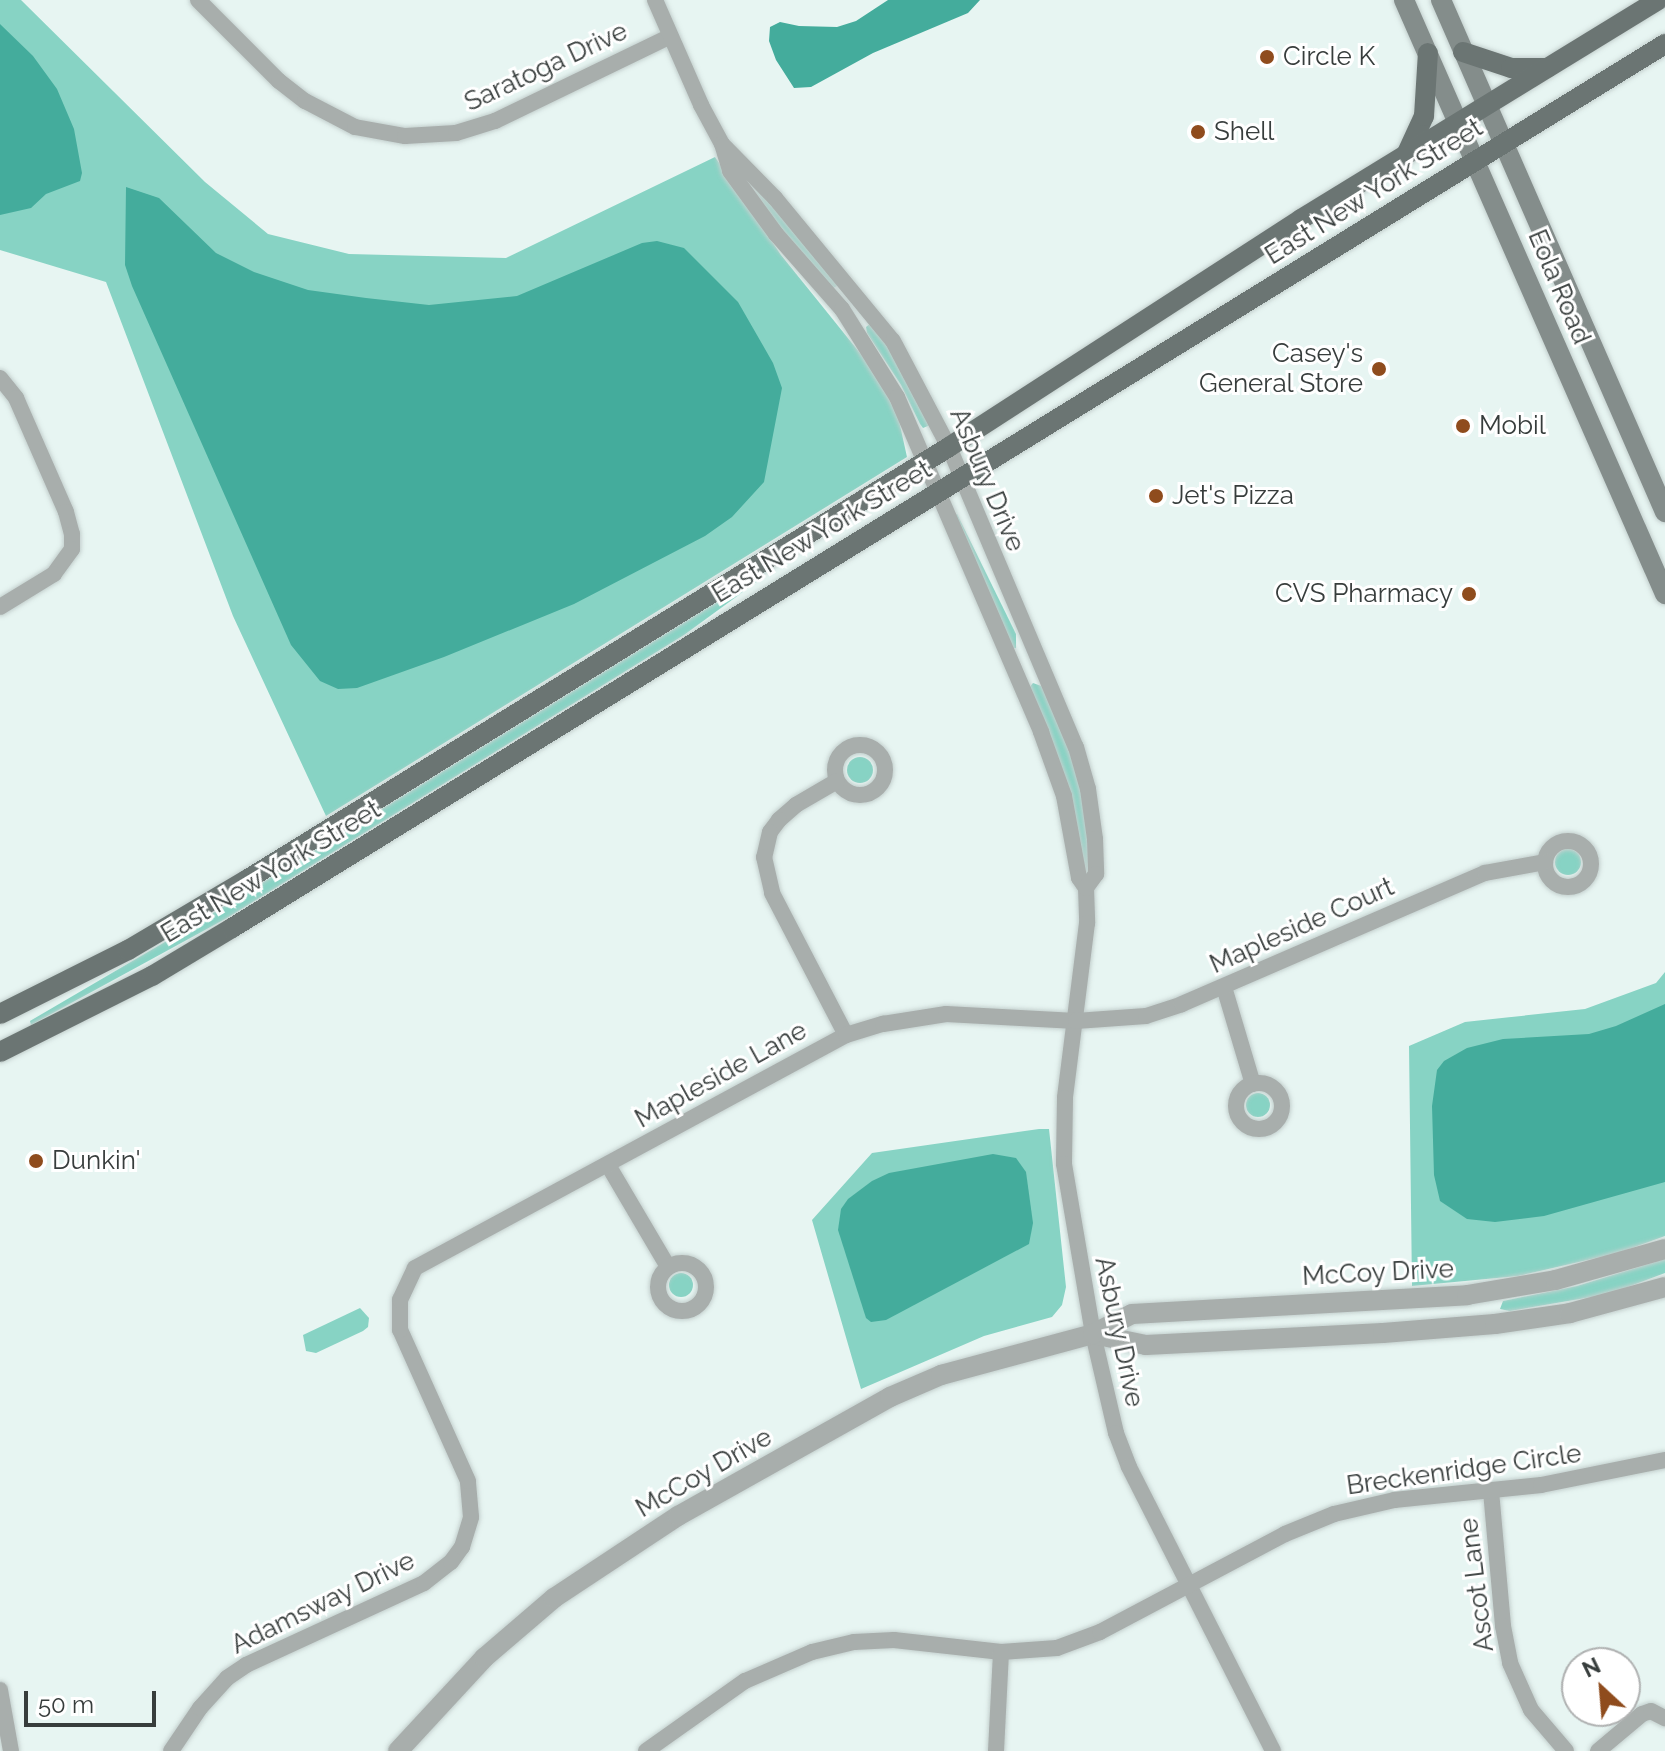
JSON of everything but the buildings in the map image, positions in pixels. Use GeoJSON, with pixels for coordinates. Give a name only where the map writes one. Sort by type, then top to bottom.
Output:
{"type":"FeatureCollection","features":[{"type":"Feature","properties":{"kind":"main road","name":"Eola Road"},"geometry":{"type":"LineString","coordinates":[[1404,0],[1665,594]]}},
{"type":"Feature","properties":{"kind":"main road","name":"Eola Road"},"geometry":{"type":"LineString","coordinates":[[1441,0],[1665,512]]}},
{"type":"Feature","properties":{"kind":"main road","name":"East New York Street"},"geometry":{"type":"LineString","coordinates":[[0,1014],[174,923],[924,463],[1244,254],[1658,0]]}},
{"type":"Feature","properties":{"kind":"main road","name":"East New York Street"},"geometry":{"type":"LineString","coordinates":[[0,1052],[152,976],[232,928],[1665,44]]}},
{"type":"Feature","properties":{"kind":"main road"},"geometry":{"type":"LineString","coordinates":[[1463,52],[1506,67],[1547,68]]}},
{"type":"Feature","properties":{"kind":"main road"},"geometry":{"type":"LineString","coordinates":[[1407,154],[1424,116],[1428,53]]}},
{"type":"Feature","properties":{"kind":"street","name":"Saratoga Drive"},"geometry":{"type":"LineString","coordinates":[[198,0],[305,101],[355,127],[405,136],[456,133],[495,121],[671,36]]}},
{"type":"Feature","properties":{"kind":"street","name":"Asbury Drive"},"geometry":{"type":"LineString","coordinates":[[655,0],[722,144],[730,171],[750,200],[842,309],[897,397],[1041,732],[1064,796],[1079,878],[1086,888],[1087,923],[1065,1098],[1064,1164],[1093,1334],[1116,1433],[1129,1467],[1273,1751]]}},
{"type":"Feature","properties":{"kind":"street","name":"Asbury Drive"},"geometry":{"type":"LineString","coordinates":[[722,144],[775,198],[893,341],[949,447],[1078,754],[1095,839],[1096,874],[1086,888]]}},
{"type":"Feature","properties":{"kind":"street"},"geometry":{"type":"LineString","coordinates":[[0,378],[16,398],[66,512],[72,534],[72,549],[66,563],[41,583],[0,607]]}},
{"type":"Feature","properties":{"kind":"street"},"geometry":{"type":"LineString","coordinates":[[837,781],[796,805],[779,820],[770,832],[764,857],[772,893],[846,1035]]}},
{"type":"Feature","properties":{"kind":"street","name":"Mapleside Court"},"geometry":{"type":"LineString","coordinates":[[1076,1021],[1146,1016],[1224,987],[1485,873],[1545,862]]}},
{"type":"Feature","properties":{"kind":"street"},"geometry":{"type":"LineString","coordinates":[[1224,987],[1253,1084]]}},
{"type":"Feature","properties":{"kind":"street","name":"Mapleside Lane"},"geometry":{"type":"LineString","coordinates":[[415,1268],[846,1035],[896,1021],[946,1014],[1076,1021]]}},
{"type":"Feature","properties":{"kind":"street"},"geometry":{"type":"LineString","coordinates":[[608,1165],[668,1267]]}},
{"type":"Feature","properties":{"kind":"street","name":"McCoy Drive"},"geometry":{"type":"LineString","coordinates":[[398,1751],[484,1658],[554,1598],[678,1516],[903,1391],[990,1359],[1093,1334],[1132,1314],[1467,1295],[1556,1280],[1665,1249]]}},
{"type":"Feature","properties":{"kind":"street","name":"Adamsway Drive"},"geometry":{"type":"LineString","coordinates":[[171,1751],[200,1708],[227,1678],[246,1665],[424,1583],[451,1562],[462,1547],[471,1517],[468,1481],[400,1330],[400,1300],[415,1268]]}},
{"type":"Feature","properties":{"kind":"street","name":"McCoy Drive"},"geometry":{"type":"LineString","coordinates":[[1093,1334],[1146,1345],[1453,1328],[1570,1313],[1665,1287]]}},
{"type":"Feature","properties":{"kind":"street","name":"Breckenridge Circle"},"geometry":{"type":"LineString","coordinates":[[646,1751],[745,1681],[812,1652],[854,1642],[894,1640],[1001,1652],[1034,1652],[1076,1643],[1285,1534],[1334,1514],[1394,1500],[1491,1491],[1665,1460]]}},
{"type":"Feature","properties":{"kind":"street","name":"Ascot Lane"},"geometry":{"type":"LineString","coordinates":[[1491,1491],[1503,1626],[1510,1663],[1531,1710],[1566,1751]]}},
{"type":"Feature","properties":{"kind":"street"},"geometry":{"type":"LineString","coordinates":[[996,1751],[1001,1652]]}},
{"type":"Feature","properties":{"kind":"street"},"geometry":{"type":"LineString","coordinates":[[0,1690],[11,1751]]}},
{"type":"Feature","properties":{"kind":"street"},"geometry":{"type":"LineString","coordinates":[[1598,1751],[1646,1713],[1654,1712],[1665,1718]]}},
{"type":"Feature","properties":{"kind":"shaded area"},"geometry":{"type":"Polygon","coordinates":[[[0,0],[21,0],[205,182],[268,234],[349,254],[506,258],[715,157],[781,255],[872,368],[898,416],[907,457],[326,816],[233,616],[106,282],[0,250],[0,0]]]}},
{"type":"Feature","properties":{"kind":"shaded area"},"geometry":{"type":"Polygon","coordinates":[[[888,0],[980,0],[968,13],[873,53],[811,87],[794,88],[776,60],[769,41],[770,27],[780,22],[837,27],[856,21],[888,0]]]}},
{"type":"Feature","properties":{"kind":"shaded area"},"geometry":{"type":"Polygon","coordinates":[[[0,24],[33,56],[57,89],[74,129],[82,173],[80,181],[46,194],[31,208],[0,215],[0,24]]]}},
{"type":"Feature","properties":{"kind":"shaded area"},"geometry":{"type":"Polygon","coordinates":[[[731,155],[838,283],[837,286],[833,288],[762,209],[731,155]]]}},
{"type":"Feature","properties":{"kind":"shaded area"},"geometry":{"type":"Polygon","coordinates":[[[126,187],[159,198],[216,253],[254,272],[308,290],[429,305],[517,296],[642,243],[657,241],[684,248],[738,302],[773,363],[782,388],[764,482],[732,517],[705,536],[574,604],[444,657],[357,688],[338,689],[320,681],[291,645],[132,286],[125,265],[126,187]]]}},
{"type":"Feature","properties":{"kind":"shaded area"},"geometry":{"type":"Polygon","coordinates":[[[871,323],[894,354],[930,425],[923,428],[920,424],[901,385],[867,333],[866,327],[871,323]]]}},
{"type":"Feature","properties":{"kind":"shaded area"},"geometry":{"type":"Polygon","coordinates":[[[957,514],[1016,634],[1016,648],[1010,649],[954,516],[957,514]]]}},
{"type":"Feature","properties":{"kind":"shaded area"},"geometry":{"type":"Polygon","coordinates":[[[761,575],[762,578],[684,635],[227,918],[31,1025],[30,1021],[187,929],[761,575]]]}},
{"type":"Feature","properties":{"kind":"shaded area"},"geometry":{"type":"Polygon","coordinates":[[[1033,683],[1044,687],[1071,751],[1085,807],[1090,875],[1086,881],[1029,688],[1033,683]]]}},
{"type":"Feature","properties":{"kind":"shaded area"},"geometry":{"type":"Polygon","coordinates":[[[860,757],[869,761],[873,770],[869,779],[860,783],[851,779],[847,770],[851,761],[860,757]]]}},
{"type":"Feature","properties":{"kind":"shaded area"},"geometry":{"type":"Polygon","coordinates":[[[1568,849],[1577,853],[1581,862],[1577,871],[1568,875],[1559,871],[1555,862],[1559,853],[1568,849]]]}},
{"type":"Feature","properties":{"kind":"shaded area"},"geometry":{"type":"Polygon","coordinates":[[[1665,972],[1665,1236],[1618,1253],[1518,1276],[1412,1286],[1409,1046],[1465,1022],[1585,1009],[1656,983],[1665,972]]]}},
{"type":"Feature","properties":{"kind":"shaded area"},"geometry":{"type":"Polygon","coordinates":[[[1665,1004],[1665,1182],[1544,1216],[1495,1222],[1467,1219],[1440,1201],[1434,1175],[1432,1106],[1437,1070],[1444,1061],[1467,1048],[1503,1039],[1589,1034],[1616,1026],[1665,1004]]]}},
{"type":"Feature","properties":{"kind":"shaded area"},"geometry":{"type":"Polygon","coordinates":[[[1258,1093],[1267,1096],[1270,1105],[1267,1114],[1258,1117],[1249,1114],[1246,1105],[1249,1096],[1258,1093]]]}},
{"type":"Feature","properties":{"kind":"shaded area"},"geometry":{"type":"Polygon","coordinates":[[[1049,1129],[1066,1287],[1062,1305],[1052,1317],[984,1336],[861,1389],[812,1220],[872,1153],[1049,1129]]]}},
{"type":"Feature","properties":{"kind":"shaded area"},"geometry":{"type":"Polygon","coordinates":[[[993,1154],[1016,1158],[1026,1172],[1033,1223],[1029,1244],[886,1320],[871,1322],[866,1318],[838,1230],[841,1209],[848,1199],[889,1173],[993,1154]]]}},
{"type":"Feature","properties":{"kind":"shaded area"},"geometry":{"type":"Polygon","coordinates":[[[1665,1259],[1665,1273],[1609,1294],[1510,1311],[1500,1309],[1503,1301],[1577,1286],[1665,1259]]]}},
{"type":"Feature","properties":{"kind":"shaded area"},"geometry":{"type":"Polygon","coordinates":[[[681,1273],[690,1276],[693,1285],[690,1294],[681,1297],[672,1294],[669,1285],[672,1276],[681,1273]]]}},
{"type":"Feature","properties":{"kind":"shaded area"},"geometry":{"type":"Polygon","coordinates":[[[360,1308],[369,1318],[368,1327],[363,1331],[316,1353],[306,1351],[303,1335],[360,1308]]]}},
{"type":"Feature","properties":{"kind":"place","name":"Circle K"},"geometry":{"type":"Point","coordinates":[1267,57]}},
{"type":"Feature","properties":{"kind":"place","name":"Shell"},"geometry":{"type":"Point","coordinates":[1198,132]}},
{"type":"Feature","properties":{"kind":"place","name":"Casey's General Store"},"geometry":{"type":"Point","coordinates":[1379,369]}},
{"type":"Feature","properties":{"kind":"place","name":"Mobil"},"geometry":{"type":"Point","coordinates":[1463,426]}},
{"type":"Feature","properties":{"kind":"place","name":"Jet's Pizza"},"geometry":{"type":"Point","coordinates":[1156,496]}},
{"type":"Feature","properties":{"kind":"place","name":"CVS Pharmacy"},"geometry":{"type":"Point","coordinates":[1469,594]}},
{"type":"Feature","properties":{"kind":"place","name":"Dunkin'"},"geometry":{"type":"Point","coordinates":[36,1161]}}]}
